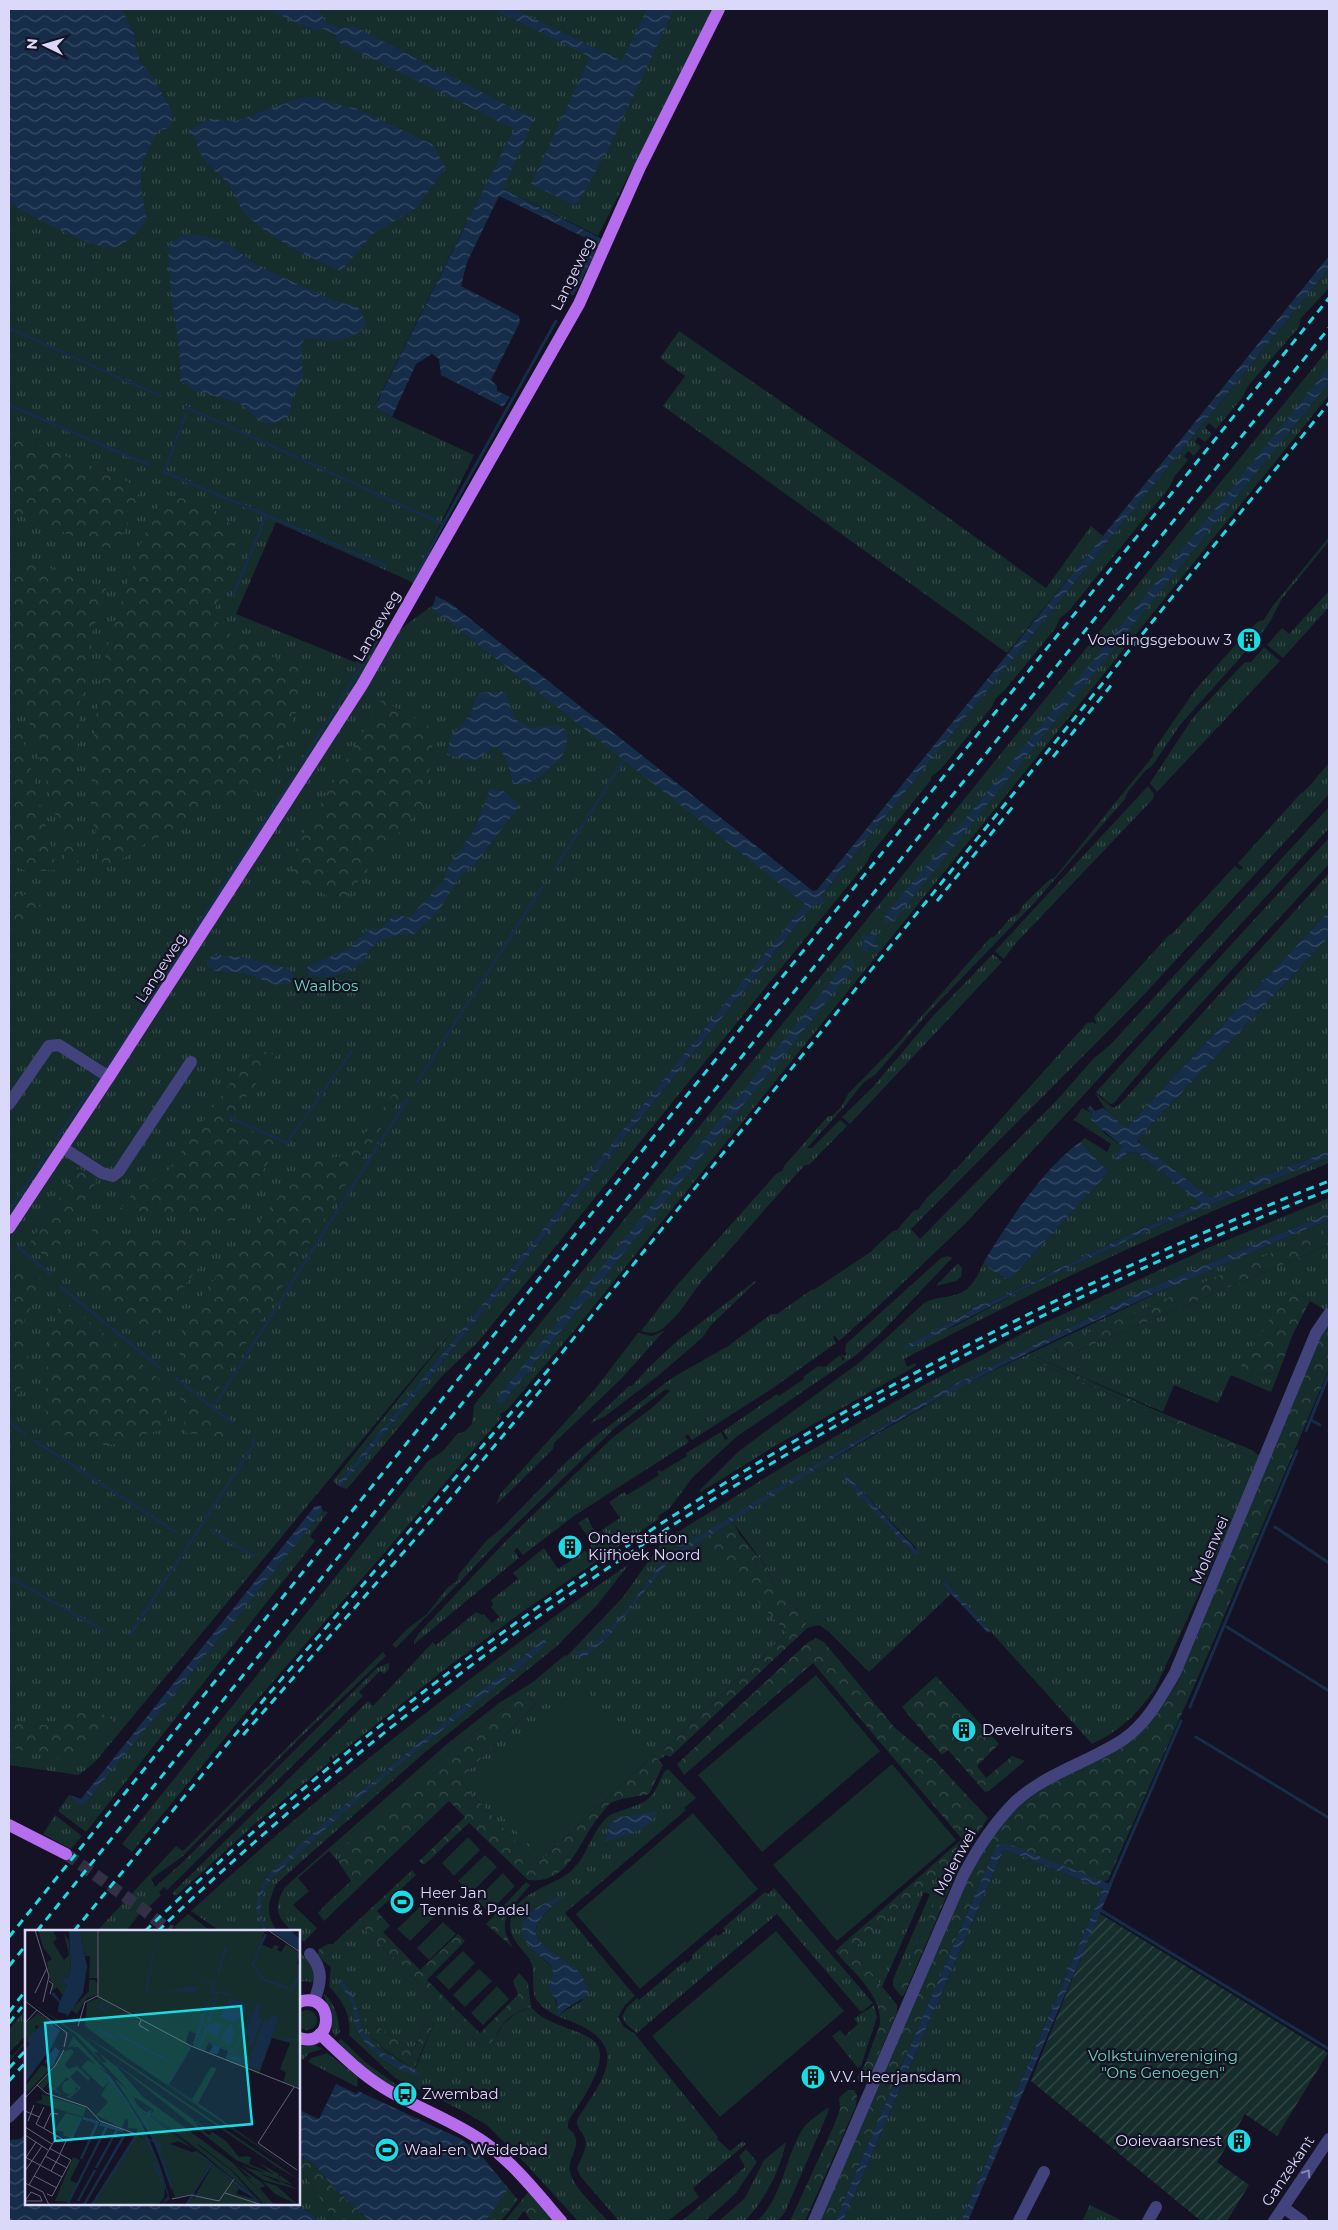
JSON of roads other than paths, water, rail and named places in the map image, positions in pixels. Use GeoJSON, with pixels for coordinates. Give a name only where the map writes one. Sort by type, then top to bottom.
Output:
{"type":"FeatureCollection","features":[{"type":"Feature","properties":{"kind":"main road","name":"Langeweg"},"geometry":{"type":"LineString","coordinates":[[9,1228],[109,1078],[362,685],[579,304],[640,167],[718,9]]}},
{"type":"Feature","properties":{"kind":"main road"},"geometry":{"type":"LineString","coordinates":[[9,1825],[66,1854]]}},
{"type":"Feature","properties":{"kind":"main road"},"geometry":{"type":"LineString","coordinates":[[300,2002],[306,2000],[314,2002],[322,2007],[326,2016],[326,2026],[320,2034],[309,2040],[300,2038]]}},
{"type":"Feature","properties":{"kind":"main road"},"geometry":{"type":"LineString","coordinates":[[320,2034],[349,2062],[373,2081],[482,2141],[502,2157],[561,2221]]}},
{"type":"Feature","properties":{"kind":"street"},"geometry":{"type":"LineString","coordinates":[[9,1104],[49,1046],[59,1045],[109,1078]]}},
{"type":"Feature","properties":{"kind":"street"},"geometry":{"type":"LineString","coordinates":[[63,1148],[102,1173],[113,1176],[119,1171],[191,1062]]}},
{"type":"Feature","properties":{"kind":"street","name":"Molenwei"},"geometry":{"type":"LineString","coordinates":[[814,2221],[962,1876],[985,1836],[1016,1801],[1124,1738],[1145,1720],[1176,1673],[1316,1333],[1329,1314]]}},
{"type":"Feature","properties":{"kind":"street"},"geometry":{"type":"LineString","coordinates":[[310,1954],[318,1962],[321,1973],[320,1988],[314,2002]]}},
{"type":"Feature","properties":{"kind":"street"},"geometry":{"type":"LineString","coordinates":[[9,2117],[25,2099]]}},
{"type":"Feature","properties":{"kind":"street","name":"Ganzekant"},"geometry":{"type":"LineString","coordinates":[[1274,2221],[1329,2139]]}},
{"type":"Feature","properties":{"kind":"street"},"geometry":{"type":"LineString","coordinates":[[1019,2221],[1044,2172]]}},
{"type":"Feature","properties":{"kind":"street"},"geometry":{"type":"LineString","coordinates":[[1148,2221],[1156,2207]]}},
{"type":"Feature","properties":{"kind":"street"},"geometry":{"type":"LineString","coordinates":[[1284,2208],[1302,2221]]}},
{"type":"Feature","properties":{"kind":"water"},"geometry":{"type":"Polygon","coordinates":[[[9,9],[122,9],[134,33],[136,50],[142,65],[152,76],[173,113],[172,124],[166,129],[159,130],[143,163],[141,183],[147,219],[134,236],[121,245],[107,247],[78,238],[45,223],[9,202],[9,9]]]}},
{"type":"Feature","properties":{"kind":"water"},"geometry":{"type":"Polygon","coordinates":[[[266,9],[312,9],[320,12],[326,22],[340,28],[353,26],[534,119],[503,189],[602,239],[574,295],[569,294],[592,241],[499,196],[467,262],[461,286],[519,316],[520,322],[491,380],[497,386],[497,391],[510,397],[503,407],[441,375],[439,359],[432,354],[416,364],[392,417],[375,406],[514,129],[338,42],[335,34],[323,29],[316,31],[266,9]]]}},
{"type":"Feature","properties":{"kind":"water"},"geometry":{"type":"Polygon","coordinates":[[[493,9],[514,9],[622,61],[647,9],[674,9],[609,148],[576,206],[531,184],[590,57],[493,9]]]}},
{"type":"Feature","properties":{"kind":"water"},"geometry":{"type":"Polygon","coordinates":[[[303,97],[316,97],[333,104],[355,108],[432,144],[446,168],[416,208],[373,234],[341,271],[290,247],[255,223],[243,210],[230,186],[204,159],[197,146],[195,137],[188,132],[209,119],[236,121],[303,97]]]}},
{"type":"Feature","properties":{"kind":"water"},"geometry":{"type":"Polygon","coordinates":[[[184,234],[204,236],[228,243],[258,266],[333,300],[359,308],[367,324],[354,335],[331,341],[306,338],[301,344],[303,378],[294,393],[288,417],[274,423],[266,423],[255,417],[238,402],[195,391],[180,381],[179,347],[170,279],[169,244],[184,234]]]}},
{"type":"Feature","properties":{"kind":"water"},"geometry":{"type":"Polygon","coordinates":[[[1329,256],[1329,268],[822,895],[825,902],[821,905],[814,904],[341,1487],[337,1485],[805,904],[432,608],[436,596],[450,603],[813,891],[817,890],[1329,256]]]}},
{"type":"Feature","properties":{"kind":"water"},"geometry":{"type":"Polygon","coordinates":[[[1329,367],[1329,382],[894,920],[885,923],[886,914],[979,802],[1329,367]]]}},
{"type":"Feature","properties":{"kind":"water"},"geometry":{"type":"Polygon","coordinates":[[[483,692],[505,692],[515,719],[531,728],[559,725],[568,732],[566,747],[561,758],[538,778],[526,784],[514,784],[506,759],[500,750],[495,747],[475,760],[447,755],[451,735],[470,717],[475,699],[483,692]]]}},
{"type":"Feature","properties":{"kind":"water"},"geometry":{"type":"Polygon","coordinates":[[[490,789],[503,791],[520,805],[475,864],[460,876],[438,912],[414,934],[391,937],[375,944],[364,960],[357,966],[330,976],[309,977],[307,967],[350,948],[365,931],[380,929],[395,914],[409,918],[444,880],[449,865],[475,829],[490,789]]]}},
{"type":"Feature","properties":{"kind":"water"},"geometry":{"type":"Polygon","coordinates":[[[1329,911],[1329,937],[1138,1139],[1138,1142],[1208,1196],[1213,1197],[1266,1174],[1268,1175],[1329,1151],[1329,1157],[1159,1226],[1034,1284],[906,1350],[904,1347],[906,1345],[960,1317],[979,1304],[989,1303],[1115,1241],[1200,1203],[1138,1153],[1128,1152],[1120,1162],[1114,1157],[1123,1147],[1091,1120],[1093,1114],[1087,1109],[1090,1106],[1095,1111],[1103,1108],[1126,1128],[1329,911]]]}},
{"type":"Feature","properties":{"kind":"water"},"geometry":{"type":"Polygon","coordinates":[[[872,931],[878,935],[873,942],[881,948],[878,952],[871,946],[866,952],[860,947],[865,941],[861,938],[864,934],[868,937],[872,931]]]}},
{"type":"Feature","properties":{"kind":"water"},"geometry":{"type":"Polygon","coordinates":[[[212,955],[242,957],[290,969],[294,977],[289,984],[277,985],[244,973],[215,971],[206,964],[212,955]]]}},
{"type":"Feature","properties":{"kind":"water"},"geometry":{"type":"Polygon","coordinates":[[[851,959],[855,963],[852,970],[503,1402],[499,1404],[496,1401],[502,1392],[844,965],[851,959]]]}},
{"type":"Feature","properties":{"kind":"water"},"geometry":{"type":"Polygon","coordinates":[[[1080,1142],[1109,1172],[1012,1277],[1005,1279],[989,1268],[985,1260],[1016,1212],[1040,1180],[1080,1142]]]}},
{"type":"Feature","properties":{"kind":"water"},"geometry":{"type":"Polygon","coordinates":[[[1329,1213],[1329,1220],[1188,1279],[1003,1365],[921,1408],[812,1471],[669,1561],[608,1637],[585,1657],[573,1654],[575,1651],[586,1651],[623,1615],[667,1556],[828,1457],[955,1384],[1140,1292],[1329,1213]]]}},
{"type":"Feature","properties":{"kind":"water"},"geometry":{"type":"Polygon","coordinates":[[[843,1473],[849,1477],[918,1552],[915,1555],[846,1480],[842,1475],[843,1473]]]}},
{"type":"Feature","properties":{"kind":"water"},"geometry":{"type":"Polygon","coordinates":[[[315,1506],[321,1506],[323,1511],[86,1802],[78,1805],[69,1795],[81,1799],[315,1506]]]}},
{"type":"Feature","properties":{"kind":"water"},"geometry":{"type":"Polygon","coordinates":[[[944,1580],[987,1627],[990,1631],[988,1633],[942,1584],[944,1580]]]}},
{"type":"Feature","properties":{"kind":"water"},"geometry":{"type":"Polygon","coordinates":[[[544,1639],[547,1643],[531,1658],[367,1791],[271,1879],[261,1897],[262,1917],[266,1930],[263,1930],[256,1907],[260,1889],[269,1874],[335,1813],[544,1639]]]}},
{"type":"Feature","properties":{"kind":"water"},"geometry":{"type":"Polygon","coordinates":[[[657,1811],[648,1824],[642,1828],[605,1841],[610,1823],[620,1817],[657,1811]]]}},
{"type":"Feature","properties":{"kind":"water"},"geometry":{"type":"Polygon","coordinates":[[[1001,1844],[1011,1845],[1112,1885],[968,2221],[961,2221],[1103,1889],[1006,1850],[1003,1851],[843,2221],[835,2221],[996,1846],[1001,1844]]]}},
{"type":"Feature","properties":{"kind":"water"},"geometry":{"type":"Polygon","coordinates":[[[565,1895],[548,1910],[538,1923],[536,1934],[544,1946],[578,1971],[589,1992],[558,2016],[557,2002],[549,1989],[553,1968],[530,1947],[524,1937],[522,1928],[524,1920],[537,1908],[565,1895]]]}},
{"type":"Feature","properties":{"kind":"water"},"geometry":{"type":"Polygon","coordinates":[[[342,1980],[354,1997],[361,2027],[373,2044],[380,2051],[420,2074],[421,2077],[391,2065],[366,2044],[355,2024],[354,2009],[351,2001],[339,1983],[342,1980]]]}},
{"type":"Feature","properties":{"kind":"water","name":"Waal-en Weidebad"},"geometry":{"type":"Polygon","coordinates":[[[336,2084],[357,2094],[358,2091],[461,2139],[480,2154],[508,2189],[485,2221],[370,2221],[333,2187],[314,2164],[300,2156],[300,2110],[319,2119],[336,2084]]]}},
{"type":"Feature","properties":{"kind":"water"},"geometry":{"type":"Polygon","coordinates":[[[25,2135],[25,2205],[297,2205],[321,2221],[9,2221],[9,2140],[20,2139],[25,2135]]]}},
{"type":"Feature","properties":{"kind":"waterway"},"geometry":{"type":"LineString","coordinates":[[413,582],[443,524],[556,321]]}},
{"type":"Feature","properties":{"kind":"waterway"},"geometry":{"type":"LineString","coordinates":[[9,328],[160,396]]}},
{"type":"Feature","properties":{"kind":"waterway"},"geometry":{"type":"LineString","coordinates":[[9,405],[149,465]]}},
{"type":"Feature","properties":{"kind":"waterway"},"geometry":{"type":"LineString","coordinates":[[186,407],[443,524]]}},
{"type":"Feature","properties":{"kind":"waterway"},"geometry":{"type":"LineString","coordinates":[[186,414],[164,472],[386,566]]}},
{"type":"Feature","properties":{"kind":"waterway"},"geometry":{"type":"LineString","coordinates":[[234,594],[266,516]]}},
{"type":"Feature","properties":{"kind":"waterway"},"geometry":{"type":"LineString","coordinates":[[300,765],[377,641]]}},
{"type":"Feature","properties":{"kind":"waterway"},"geometry":{"type":"LineString","coordinates":[[554,870],[624,760]]}},
{"type":"Feature","properties":{"kind":"waterway"},"geometry":{"type":"LineString","coordinates":[[106,1069],[293,777]]}},
{"type":"Feature","properties":{"kind":"waterway"},"geometry":{"type":"LineString","coordinates":[[417,1082],[543,886]]}},
{"type":"Feature","properties":{"kind":"waterway"},"geometry":{"type":"LineString","coordinates":[[231,1118],[287,1143],[351,1052]]}},
{"type":"Feature","properties":{"kind":"waterway"},"geometry":{"type":"LineString","coordinates":[[57,1138],[98,1078]]}},
{"type":"Feature","properties":{"kind":"waterway"},"geometry":{"type":"LineString","coordinates":[[215,1405],[407,1100]]}},
{"type":"Feature","properties":{"kind":"waterway"},"geometry":{"type":"LineString","coordinates":[[9,1211],[50,1149]]}},
{"type":"Feature","properties":{"kind":"waterway"},"geometry":{"type":"LineString","coordinates":[[18,1247],[50,1274]]}},
{"type":"Feature","properties":{"kind":"waterway"},"geometry":{"type":"LineString","coordinates":[[61,1287],[159,1367]]}},
{"type":"Feature","properties":{"kind":"waterway"},"geometry":{"type":"LineString","coordinates":[[1306,1431],[1329,1374]]}},
{"type":"Feature","properties":{"kind":"waterway"},"geometry":{"type":"LineString","coordinates":[[176,1378],[232,1423]]}},
{"type":"Feature","properties":{"kind":"waterway"},"geometry":{"type":"LineString","coordinates":[[1311,1420],[1320,1425]]}},
{"type":"Feature","properties":{"kind":"waterway"},"geometry":{"type":"LineString","coordinates":[[9,1422],[25,1434]]}},
{"type":"Feature","properties":{"kind":"waterway"},"geometry":{"type":"LineString","coordinates":[[130,1635],[254,1444],[253,1439]]}},
{"type":"Feature","properties":{"kind":"waterway"},"geometry":{"type":"LineString","coordinates":[[35,1441],[176,1532]]}},
{"type":"Feature","properties":{"kind":"waterway"},"geometry":{"type":"LineString","coordinates":[[1190,1707],[1297,1451]]}},
{"type":"Feature","properties":{"kind":"waterway"},"geometry":{"type":"LineString","coordinates":[[1275,1527],[1329,1563]]}},
{"type":"Feature","properties":{"kind":"waterway"},"geometry":{"type":"LineString","coordinates":[[211,1530],[254,1556]]}},
{"type":"Feature","properties":{"kind":"waterway"},"geometry":{"type":"LineString","coordinates":[[9,1577],[104,1631]]}},
{"type":"Feature","properties":{"kind":"waterway"},"geometry":{"type":"LineString","coordinates":[[1227,1627],[1329,1691]]}},
{"type":"Feature","properties":{"kind":"waterway"},"geometry":{"type":"LineString","coordinates":[[1109,1887],[1181,1721]]}},
{"type":"Feature","properties":{"kind":"waterway"},"geometry":{"type":"LineString","coordinates":[[1196,1737],[1329,1818]]}},
{"type":"Feature","properties":{"kind":"waterway"},"geometry":{"type":"LineString","coordinates":[[1102,1911],[1329,2049]]}},
{"type":"Feature","properties":{"kind":"tunnel"},"geometry":{"type":"LineString","coordinates":[[66,1854],[169,1930]]}},
{"type":"Feature","properties":{"kind":"railway"},"geometry":{"type":"LineString","coordinates":[[9,1937],[1329,298]]}},
{"type":"Feature","properties":{"kind":"railway"},"geometry":{"type":"LineString","coordinates":[[38,1930],[1329,328]]}},
{"type":"Feature","properties":{"kind":"railway"},"geometry":{"type":"LineString","coordinates":[[75,1930],[266,1697],[548,1370],[1329,403]]}},
{"type":"Feature","properties":{"kind":"railway"},"geometry":{"type":"LineString","coordinates":[[1053,757],[1113,683]]}},
{"type":"Feature","properties":{"kind":"railway"},"geometry":{"type":"LineString","coordinates":[[937,901],[1015,804]]}},
{"type":"Feature","properties":{"kind":"railway"},"geometry":{"type":"LineString","coordinates":[[146,1930],[276,1812],[412,1700],[554,1596],[701,1498],[852,1408],[1007,1325],[1166,1249],[1329,1181]]}},
{"type":"Feature","properties":{"kind":"railway"},"geometry":{"type":"LineString","coordinates":[[159,1930],[287,1814],[422,1703],[562,1600],[707,1503],[857,1414],[1011,1332],[1168,1257],[1329,1190]]}},
{"type":"Feature","properties":{"kind":"railway"},"geometry":{"type":"LineString","coordinates":[[243,1735],[452,1497],[550,1379]]}},
{"type":"Feature","properties":{"kind":"railway"},"geometry":{"type":"LineString","coordinates":[[9,1966],[25,1946]]}},
{"type":"Feature","properties":{"kind":"railway"},"geometry":{"type":"LineString","coordinates":[[9,2012],[25,1991]]}},
{"type":"Feature","properties":{"kind":"railway"},"geometry":{"type":"LineString","coordinates":[[9,2023],[22,2007]]}},
{"type":"Feature","properties":{"kind":"railway"},"geometry":{"type":"LineString","coordinates":[[9,2068],[25,2051]]}},
{"type":"Feature","properties":{"kind":"railway"},"geometry":{"type":"LineString","coordinates":[[9,2081],[25,2063]]}},
{"type":"Feature","properties":{"kind":"place","name":"Voedingsgebouw 3"},"geometry":{"type":"Point","coordinates":[1249,640]}},
{"type":"Feature","properties":{"kind":"place","name":"Onderstation Kijfhoek Noord"},"geometry":{"type":"Point","coordinates":[570,1547]}},
{"type":"Feature","properties":{"kind":"place","name":"Develruiters"},"geometry":{"type":"Point","coordinates":[964,1730]}},
{"type":"Feature","properties":{"kind":"place","name":"Heer Jan Tennis & Padel"},"geometry":{"type":"Point","coordinates":[402,1902]}},
{"type":"Feature","properties":{"kind":"place","name":"V.V. Heerjansdam"},"geometry":{"type":"Point","coordinates":[813,2077]}},
{"type":"Feature","properties":{"kind":"place","name":"Zwembad"},"geometry":{"type":"Point","coordinates":[405,2094]}},
{"type":"Feature","properties":{"kind":"place","name":"Ooievaarsnest"},"geometry":{"type":"Point","coordinates":[1239,2141]}},
{"type":"Feature","properties":{"kind":"place","name":"Waal-en Weidebad"},"geometry":{"type":"Point","coordinates":[387,2150]}},
{"type":"Feature","properties":{"kind":"park label","name":"Waalbos"},"geometry":{"type":"Point","coordinates":[326,986]}},
{"type":"Feature","properties":{"kind":"park label","name":"Volkstuinvereniging \"Ons Genoegen\""},"geometry":{"type":"Point","coordinates":[1163,2064]}}]}
